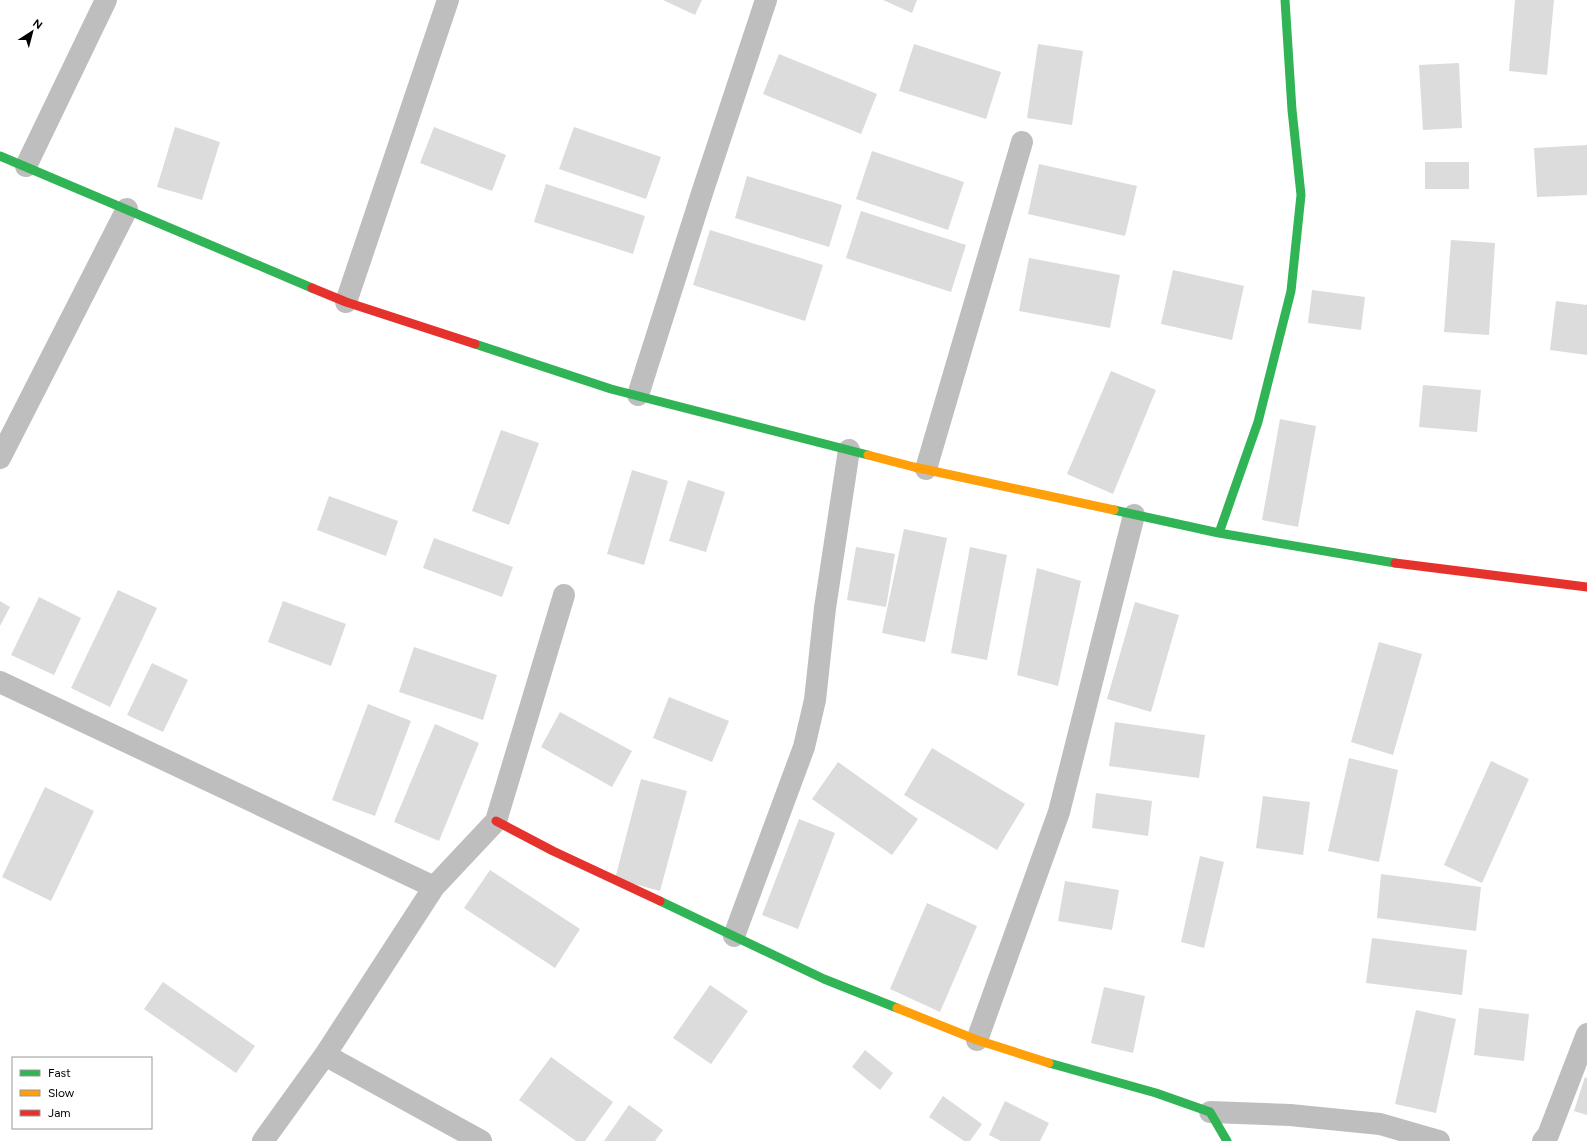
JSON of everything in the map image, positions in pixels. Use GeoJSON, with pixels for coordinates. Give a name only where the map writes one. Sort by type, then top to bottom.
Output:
{"type":"FeatureCollection","features":[{"type":"Feature","properties":{"kind":"street"},"geometry":{"type":"LineString","coordinates":[[26,166],[106,0]]}},
{"type":"Feature","properties":{"kind":"street"},"geometry":{"type":"LineString","coordinates":[[346,302],[448,0]]}},
{"type":"Feature","properties":{"kind":"street"},"geometry":{"type":"LineString","coordinates":[[638,395],[703,190],[766,0]]}},
{"type":"Feature","properties":{"kind":"street"},"geometry":{"type":"LineString","coordinates":[[1219,533],[1258,422],[1291,291],[1301,195],[1292,110],[1285,0]]}},
{"type":"Feature","properties":{"kind":"street"},"geometry":{"type":"LineString","coordinates":[[926,469],[1022,142]]}},
{"type":"Feature","properties":{"kind":"street"},"geometry":{"type":"LineString","coordinates":[[0,156],[346,302],[611,388],[926,469],[1219,533],[1400,564],[1587,587]]}},
{"type":"Feature","properties":{"kind":"street"},"geometry":{"type":"LineString","coordinates":[[0,458],[128,209]]}},
{"type":"Feature","properties":{"kind":"street"},"geometry":{"type":"LineString","coordinates":[[734,936],[804,747],[815,700],[825,608],[849,450]]}},
{"type":"Feature","properties":{"kind":"street"},"geometry":{"type":"LineString","coordinates":[[977,1040],[1058,812],[1134,515]]}},
{"type":"Feature","properties":{"kind":"street"},"geometry":{"type":"LineString","coordinates":[[263,1141],[325,1055],[434,887],[496,821],[564,595]]}},
{"type":"Feature","properties":{"kind":"street"},"geometry":{"type":"LineString","coordinates":[[0,682],[434,887]]}},
{"type":"Feature","properties":{"kind":"street"},"geometry":{"type":"LineString","coordinates":[[496,821],[553,851],[824,979],[977,1040],[1048,1063],[1156,1093],[1210,1112],[1290,1115],[1380,1124],[1439,1141]]}},
{"type":"Feature","properties":{"kind":"street"},"geometry":{"type":"LineString","coordinates":[[1543,1141],[1548,1135],[1587,1034]]}},
{"type":"Feature","properties":{"kind":"street"},"geometry":{"type":"LineString","coordinates":[[325,1055],[481,1141]]}},
{"type":"Feature","properties":{"kind":"street"},"geometry":{"type":"LineString","coordinates":[[1210,1112],[1227,1141]]}},
{"type":"Feature","properties":{"kind":"building"},"geometry":{"type":"Polygon","coordinates":[[[663,0],[702,0],[695,15],[663,0]]]}},
{"type":"Feature","properties":{"kind":"building"},"geometry":{"type":"Polygon","coordinates":[[[883,0],[917,0],[912,13],[883,0]]]}},
{"type":"Feature","properties":{"kind":"building"},"geometry":{"type":"Polygon","coordinates":[[[1515,0],[1554,0],[1547,75],[1509,71],[1515,0]]]}},
{"type":"Feature","properties":{"kind":"building"},"geometry":{"type":"Polygon","coordinates":[[[914,44],[1001,72],[986,119],[899,91],[914,44]]]}},
{"type":"Feature","properties":{"kind":"building"},"geometry":{"type":"Polygon","coordinates":[[[1038,44],[1083,51],[1072,125],[1027,118],[1038,44]]]}},
{"type":"Feature","properties":{"kind":"building"},"geometry":{"type":"Polygon","coordinates":[[[779,54],[877,94],[861,134],[763,94],[779,54]]]}},
{"type":"Feature","properties":{"kind":"building"},"geometry":{"type":"Polygon","coordinates":[[[1459,63],[1462,128],[1423,130],[1419,65],[1459,63]]]}},
{"type":"Feature","properties":{"kind":"building"},"geometry":{"type":"Polygon","coordinates":[[[175,127],[220,142],[202,200],[157,187],[175,127]]]}},
{"type":"Feature","properties":{"kind":"building"},"geometry":{"type":"Polygon","coordinates":[[[434,127],[506,155],[492,191],[420,163],[434,127]]]}},
{"type":"Feature","properties":{"kind":"building"},"geometry":{"type":"Polygon","coordinates":[[[574,127],[661,157],[646,199],[559,169],[574,127]]]}},
{"type":"Feature","properties":{"kind":"building"},"geometry":{"type":"Polygon","coordinates":[[[1587,145],[1587,195],[1537,197],[1534,148],[1587,145]]]}},
{"type":"Feature","properties":{"kind":"building"},"geometry":{"type":"Polygon","coordinates":[[[872,151],[964,182],[948,230],[856,199],[872,151]]]}},
{"type":"Feature","properties":{"kind":"building"},"geometry":{"type":"Polygon","coordinates":[[[1425,162],[1469,162],[1469,189],[1425,189],[1425,162]]]}},
{"type":"Feature","properties":{"kind":"building"},"geometry":{"type":"Polygon","coordinates":[[[1039,164],[1137,186],[1125,236],[1028,214],[1039,164]]]}},
{"type":"Feature","properties":{"kind":"building"},"geometry":{"type":"Polygon","coordinates":[[[747,176],[842,205],[829,247],[735,218],[747,176]]]}},
{"type":"Feature","properties":{"kind":"building"},"geometry":{"type":"Polygon","coordinates":[[[546,184],[645,216],[633,254],[534,222],[546,184]]]}},
{"type":"Feature","properties":{"kind":"building"},"geometry":{"type":"Polygon","coordinates":[[[861,211],[966,245],[951,292],[846,258],[861,211]]]}},
{"type":"Feature","properties":{"kind":"building"},"geometry":{"type":"Polygon","coordinates":[[[710,230],[823,265],[805,321],[693,285],[710,230]]]}},
{"type":"Feature","properties":{"kind":"building"},"geometry":{"type":"Polygon","coordinates":[[[1451,240],[1495,243],[1489,335],[1444,332],[1451,240]]]}},
{"type":"Feature","properties":{"kind":"building"},"geometry":{"type":"Polygon","coordinates":[[[1029,258],[1120,275],[1110,328],[1019,311],[1029,258]]]}},
{"type":"Feature","properties":{"kind":"building"},"geometry":{"type":"Polygon","coordinates":[[[1173,270],[1244,286],[1232,340],[1161,324],[1173,270]]]}},
{"type":"Feature","properties":{"kind":"building"},"geometry":{"type":"Polygon","coordinates":[[[1312,290],[1365,297],[1361,330],[1308,323],[1312,290]]]}},
{"type":"Feature","properties":{"kind":"building"},"geometry":{"type":"Polygon","coordinates":[[[1556,301],[1587,305],[1587,355],[1550,350],[1556,301]]]}},
{"type":"Feature","properties":{"kind":"building"},"geometry":{"type":"Polygon","coordinates":[[[1111,371],[1156,390],[1113,494],[1067,474],[1111,371]]]}},
{"type":"Feature","properties":{"kind":"building"},"geometry":{"type":"Polygon","coordinates":[[[1423,385],[1481,390],[1477,432],[1419,427],[1423,385]]]}},
{"type":"Feature","properties":{"kind":"building"},"geometry":{"type":"Polygon","coordinates":[[[1280,419],[1316,426],[1298,527],[1262,520],[1280,419]]]}},
{"type":"Feature","properties":{"kind":"building"},"geometry":{"type":"Polygon","coordinates":[[[501,430],[539,443],[509,525],[472,511],[501,430]]]}},
{"type":"Feature","properties":{"kind":"building"},"geometry":{"type":"Polygon","coordinates":[[[632,470],[668,481],[644,565],[607,554],[632,470]]]}},
{"type":"Feature","properties":{"kind":"building"},"geometry":{"type":"Polygon","coordinates":[[[688,480],[725,492],[706,552],[669,541],[688,480]]]}},
{"type":"Feature","properties":{"kind":"building"},"geometry":{"type":"Polygon","coordinates":[[[329,496],[398,521],[386,556],[317,530],[329,496]]]}},
{"type":"Feature","properties":{"kind":"building"},"geometry":{"type":"Polygon","coordinates":[[[904,529],[947,538],[925,642],[882,633],[904,529]]]}},
{"type":"Feature","properties":{"kind":"building"},"geometry":{"type":"Polygon","coordinates":[[[434,538],[513,567],[502,597],[423,568],[434,538]]]}},
{"type":"Feature","properties":{"kind":"building"},"geometry":{"type":"Polygon","coordinates":[[[856,547],[895,554],[886,607],[847,600],[856,547]]]}},
{"type":"Feature","properties":{"kind":"building"},"geometry":{"type":"Polygon","coordinates":[[[970,547],[1007,555],[987,660],[951,653],[970,547]]]}},
{"type":"Feature","properties":{"kind":"building"},"geometry":{"type":"Polygon","coordinates":[[[1037,568],[1081,581],[1058,686],[1017,675],[1037,568]]]}},
{"type":"Feature","properties":{"kind":"building"},"geometry":{"type":"Polygon","coordinates":[[[118,590],[157,608],[110,707],[71,688],[118,590]]]}},
{"type":"Feature","properties":{"kind":"building"},"geometry":{"type":"Polygon","coordinates":[[[39,597],[81,618],[54,675],[11,655],[39,597]]]}},
{"type":"Feature","properties":{"kind":"building"},"geometry":{"type":"Polygon","coordinates":[[[0,601],[10,607],[0,626],[0,601]]]}},
{"type":"Feature","properties":{"kind":"building"},"geometry":{"type":"Polygon","coordinates":[[[283,601],[346,624],[331,666],[268,642],[283,601]]]}},
{"type":"Feature","properties":{"kind":"building"},"geometry":{"type":"Polygon","coordinates":[[[1135,602],[1179,615],[1151,712],[1107,699],[1135,602]]]}},
{"type":"Feature","properties":{"kind":"building"},"geometry":{"type":"Polygon","coordinates":[[[1379,642],[1422,654],[1393,755],[1351,742],[1379,642]]]}},
{"type":"Feature","properties":{"kind":"building"},"geometry":{"type":"Polygon","coordinates":[[[414,647],[497,675],[483,720],[399,692],[414,647]]]}},
{"type":"Feature","properties":{"kind":"building"},"geometry":{"type":"Polygon","coordinates":[[[152,663],[188,680],[163,732],[127,715],[152,663]]]}},
{"type":"Feature","properties":{"kind":"building"},"geometry":{"type":"Polygon","coordinates":[[[669,697],[729,721],[712,762],[653,738],[669,697]]]}},
{"type":"Feature","properties":{"kind":"building"},"geometry":{"type":"Polygon","coordinates":[[[368,704],[411,721],[375,816],[332,800],[368,704]]]}},
{"type":"Feature","properties":{"kind":"building"},"geometry":{"type":"Polygon","coordinates":[[[560,712],[632,751],[612,787],[541,747],[560,712]]]}},
{"type":"Feature","properties":{"kind":"building"},"geometry":{"type":"Polygon","coordinates":[[[1115,722],[1205,735],[1199,778],[1109,766],[1115,722]]]}},
{"type":"Feature","properties":{"kind":"building"},"geometry":{"type":"Polygon","coordinates":[[[435,724],[479,743],[439,841],[394,822],[435,724]]]}},
{"type":"Feature","properties":{"kind":"building"},"geometry":{"type":"Polygon","coordinates":[[[932,748],[1025,804],[997,850],[904,795],[932,748]]]}},
{"type":"Feature","properties":{"kind":"building"},"geometry":{"type":"Polygon","coordinates":[[[1349,758],[1398,770],[1379,862],[1328,851],[1349,758]]]}},
{"type":"Feature","properties":{"kind":"building"},"geometry":{"type":"Polygon","coordinates":[[[1491,761],[1529,779],[1482,883],[1444,865],[1491,761]]]}},
{"type":"Feature","properties":{"kind":"building"},"geometry":{"type":"Polygon","coordinates":[[[838,762],[918,819],[892,855],[812,799],[838,762]]]}},
{"type":"Feature","properties":{"kind":"building"},"geometry":{"type":"Polygon","coordinates":[[[641,779],[687,791],[660,891],[615,879],[641,779]]]}},
{"type":"Feature","properties":{"kind":"building"},"geometry":{"type":"Polygon","coordinates":[[[45,787],[94,811],[51,901],[2,877],[45,787]]]}},
{"type":"Feature","properties":{"kind":"building"},"geometry":{"type":"Polygon","coordinates":[[[1096,793],[1152,801],[1148,836],[1092,828],[1096,793]]]}},
{"type":"Feature","properties":{"kind":"building"},"geometry":{"type":"Polygon","coordinates":[[[1263,796],[1310,802],[1303,855],[1256,848],[1263,796]]]}},
{"type":"Feature","properties":{"kind":"building"},"geometry":{"type":"Polygon","coordinates":[[[799,819],[835,833],[798,929],[762,915],[799,819]]]}},
{"type":"Feature","properties":{"kind":"building"},"geometry":{"type":"Polygon","coordinates":[[[1200,856],[1224,862],[1204,948],[1181,942],[1200,856]]]}},
{"type":"Feature","properties":{"kind":"building"},"geometry":{"type":"Polygon","coordinates":[[[490,870],[580,929],[555,968],[464,908],[490,870]]]}},
{"type":"Feature","properties":{"kind":"building"},"geometry":{"type":"Polygon","coordinates":[[[1381,874],[1481,887],[1476,931],[1377,918],[1381,874]]]}},
{"type":"Feature","properties":{"kind":"building"},"geometry":{"type":"Polygon","coordinates":[[[1065,881],[1119,890],[1112,930],[1058,921],[1065,881]]]}},
{"type":"Feature","properties":{"kind":"building"},"geometry":{"type":"Polygon","coordinates":[[[927,903],[977,926],[940,1012],[890,989],[927,903]]]}},
{"type":"Feature","properties":{"kind":"building"},"geometry":{"type":"Polygon","coordinates":[[[1372,938],[1467,950],[1462,995],[1366,983],[1372,938]]]}},
{"type":"Feature","properties":{"kind":"building"},"geometry":{"type":"Polygon","coordinates":[[[163,982],[255,1046],[236,1073],[144,1009],[163,982]]]}},
{"type":"Feature","properties":{"kind":"building"},"geometry":{"type":"Polygon","coordinates":[[[710,985],[748,1011],[711,1064],[673,1038],[710,985]]]}},
{"type":"Feature","properties":{"kind":"building"},"geometry":{"type":"Polygon","coordinates":[[[1104,987],[1145,996],[1133,1053],[1091,1043],[1104,987]]]}},
{"type":"Feature","properties":{"kind":"building"},"geometry":{"type":"Polygon","coordinates":[[[1479,1008],[1529,1014],[1524,1061],[1474,1055],[1479,1008]]]}},
{"type":"Feature","properties":{"kind":"building"},"geometry":{"type":"Polygon","coordinates":[[[1416,1010],[1456,1019],[1436,1113],[1395,1104],[1416,1010]]]}},
{"type":"Feature","properties":{"kind":"building"},"geometry":{"type":"Polygon","coordinates":[[[865,1050],[893,1073],[880,1090],[852,1067],[865,1050]]]}},
{"type":"Feature","properties":{"kind":"building"},"geometry":{"type":"Polygon","coordinates":[[[551,1057],[613,1102],[585,1141],[576,1141],[519,1100],[551,1057]]]}},
{"type":"Feature","properties":{"kind":"building"},"geometry":{"type":"Polygon","coordinates":[[[1585,1077],[1587,1078],[1587,1115],[1574,1111],[1585,1077]]]}},
{"type":"Feature","properties":{"kind":"building"},"geometry":{"type":"Polygon","coordinates":[[[943,1096],[982,1124],[970,1141],[964,1141],[929,1117],[943,1096]]]}},
{"type":"Feature","properties":{"kind":"building"},"geometry":{"type":"Polygon","coordinates":[[[1005,1101],[1049,1123],[1040,1141],[1001,1141],[989,1135],[1005,1101]]]}},
{"type":"Feature","properties":{"kind":"building"},"geometry":{"type":"Polygon","coordinates":[[[629,1105],[663,1130],[655,1141],[604,1141],[629,1105]]]}},
{"type":"Feature","properties":{"kind":"traffic: fast"},"geometry":{"type":"LineString","coordinates":[[1219,533],[1258,422],[1291,291],[1301,195],[1292,110],[1285,0]]}},
{"type":"Feature","properties":{"kind":"traffic: fast"},"geometry":{"type":"LineString","coordinates":[[0,156],[312,288]]}},
{"type":"Feature","properties":{"kind":"traffic: fast"},"geometry":{"type":"LineString","coordinates":[[475,344],[611,389],[868,455]]}},
{"type":"Feature","properties":{"kind":"traffic: fast"},"geometry":{"type":"LineString","coordinates":[[1114,510],[1219,533],[1395,563]]}},
{"type":"Feature","properties":{"kind":"traffic: fast"},"geometry":{"type":"LineString","coordinates":[[660,901],[824,979],[897,1008]]}},
{"type":"Feature","properties":{"kind":"traffic: fast"},"geometry":{"type":"LineString","coordinates":[[1049,1063],[1156,1093],[1210,1112],[1227,1141]]}},
{"type":"Feature","properties":{"kind":"traffic: slow"},"geometry":{"type":"LineString","coordinates":[[868,455],[914,467],[1114,510]]}},
{"type":"Feature","properties":{"kind":"traffic: slow"},"geometry":{"type":"LineString","coordinates":[[897,1008],[977,1040],[1049,1063]]}},
{"type":"Feature","properties":{"kind":"traffic: jam"},"geometry":{"type":"LineString","coordinates":[[312,288],[346,302],[475,344]]}},
{"type":"Feature","properties":{"kind":"traffic: jam"},"geometry":{"type":"LineString","coordinates":[[1395,563],[1587,587]]}},
{"type":"Feature","properties":{"kind":"traffic: jam"},"geometry":{"type":"LineString","coordinates":[[496,821],[553,851],[660,901]]}}]}
